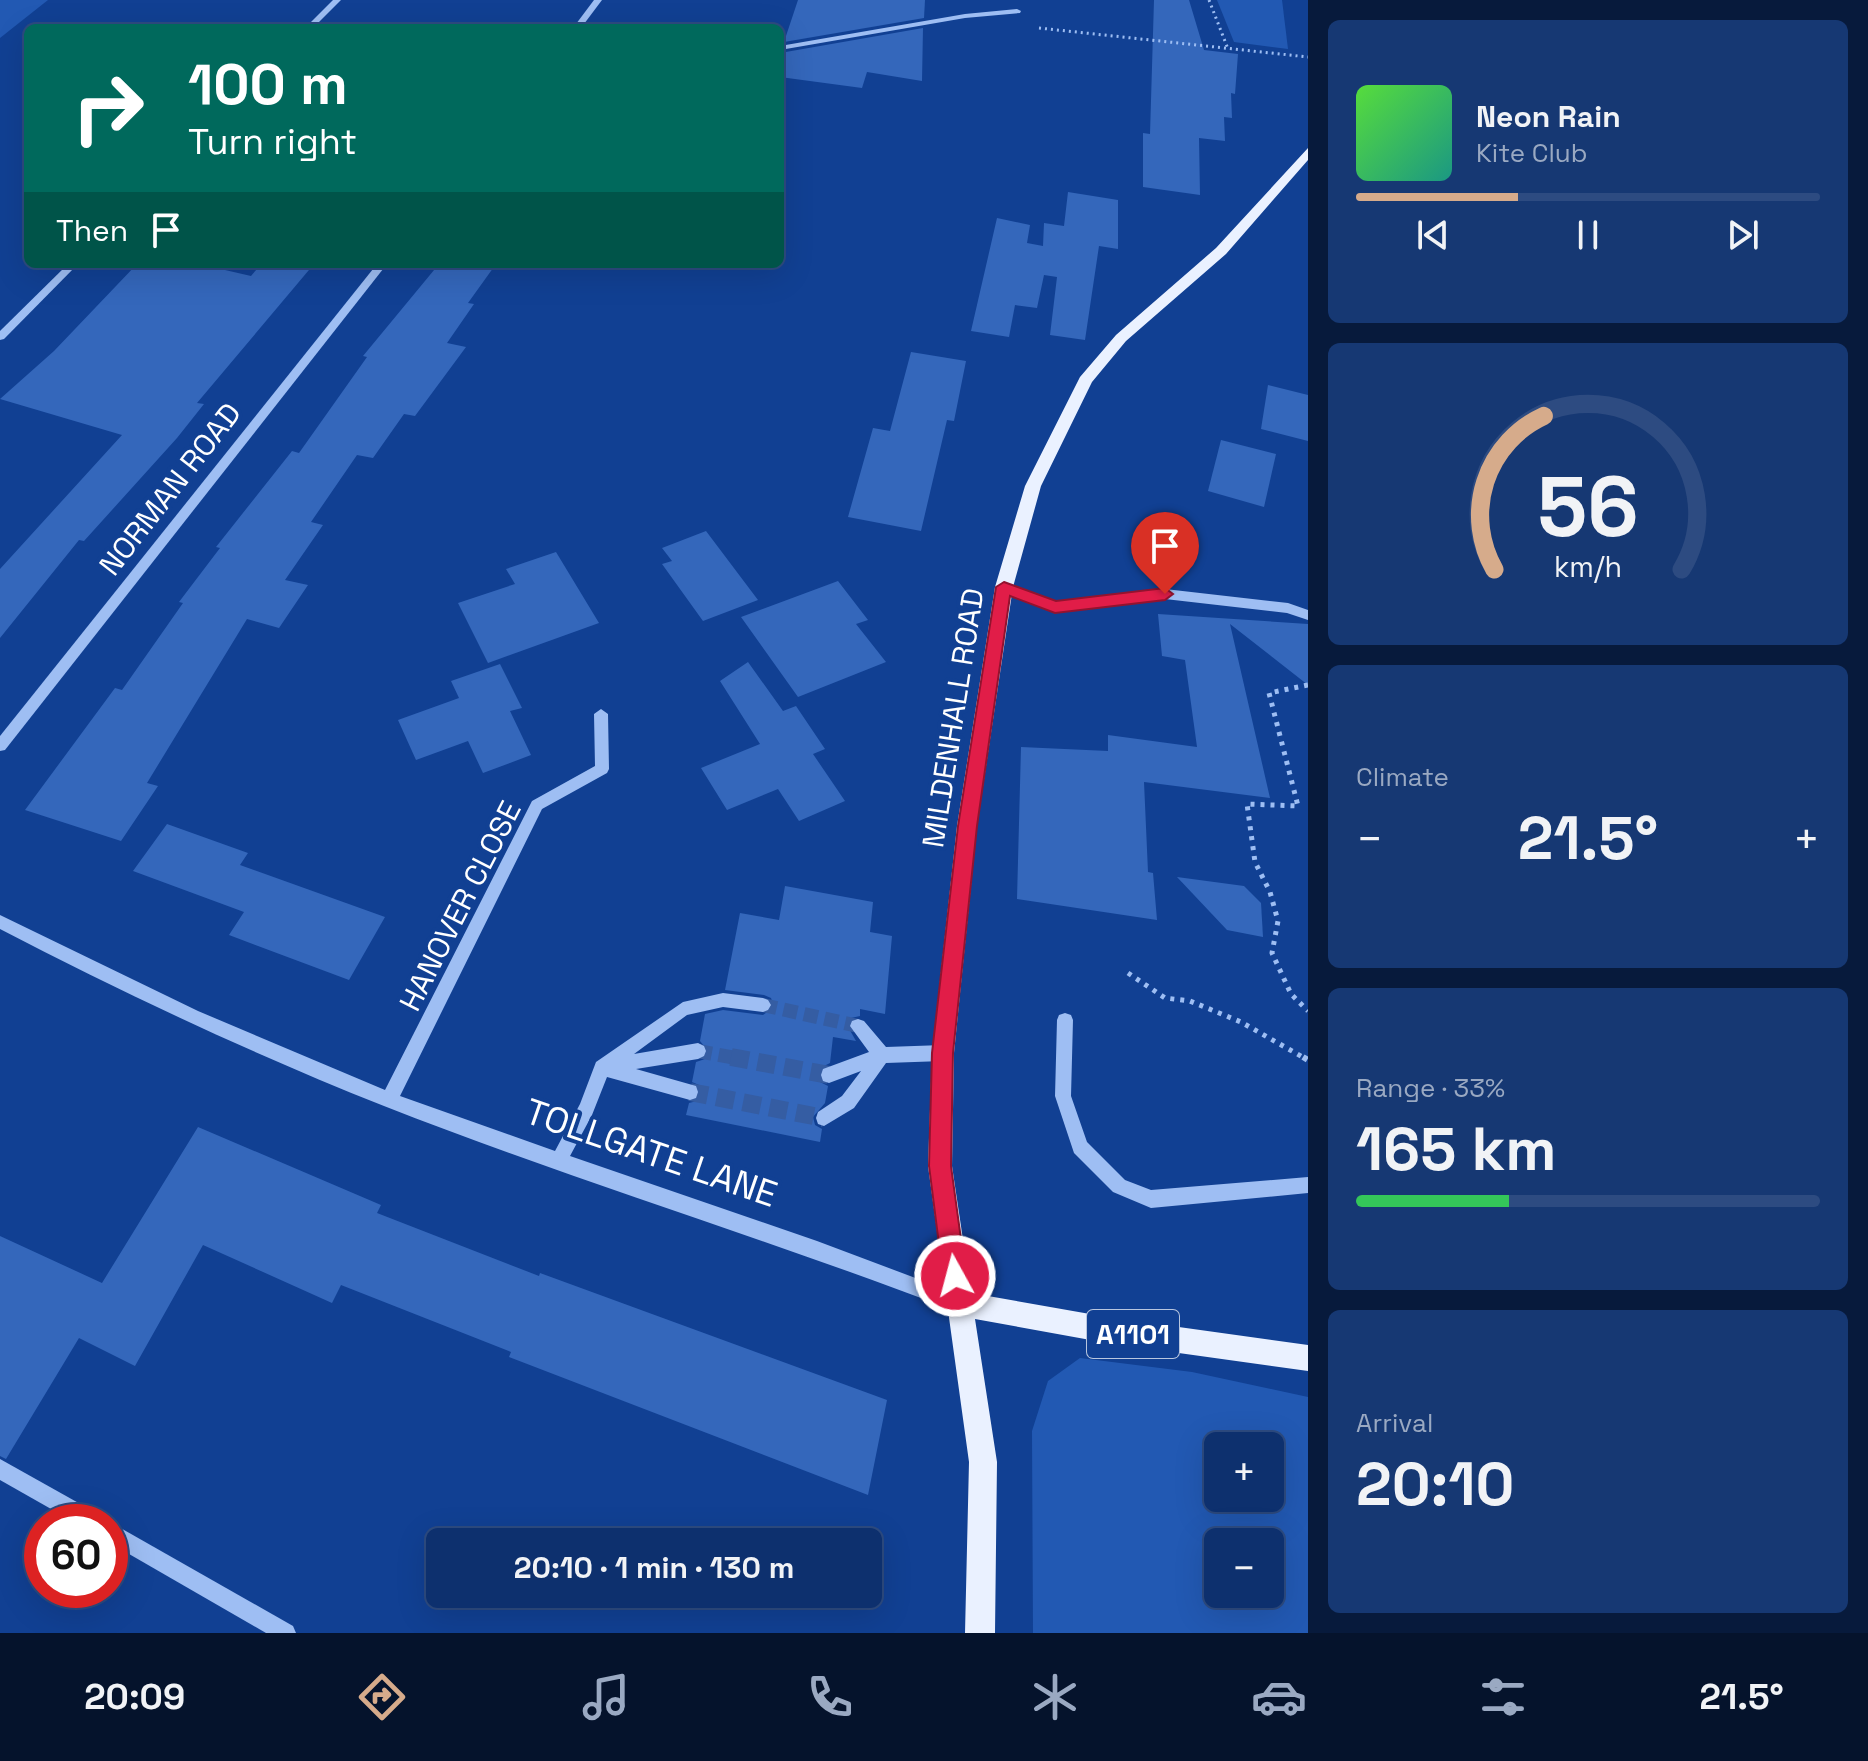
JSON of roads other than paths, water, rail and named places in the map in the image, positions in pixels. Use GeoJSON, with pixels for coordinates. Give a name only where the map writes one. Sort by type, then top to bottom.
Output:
{"type":"FeatureCollection","features":[{"type":"Feature","properties":{"kind":"main road","name":"MILDENHALL ROAD"},"geometry":{"type":"LineString","coordinates":[[980,1633],[983,1462],[940,1166],[943,1053],[967,826],[1004,587],[1033,486],[1085,380],[1121,338],[1221,251],[1308,152]]}},
{"type":"Feature","properties":{"kind":"main road","name":"TOLLGATE LANE"},"geometry":{"type":"LineString","coordinates":[[958,1303],[1107,1330],[1308,1358]]}},
{"type":"Feature","properties":{"kind":"street"},"geometry":{"type":"LineString","coordinates":[[313,24],[337,0]]}},
{"type":"Feature","properties":{"kind":"street"},"geometry":{"type":"LineString","coordinates":[[580,24],[598,0]]}},
{"type":"Feature","properties":{"kind":"street"},"geometry":{"type":"LineString","coordinates":[[784,47],[965,16],[1017,11]]}},
{"type":"Feature","properties":{"kind":"street"},"geometry":{"type":"LineString","coordinates":[[0,337],[69,268]]}},
{"type":"Feature","properties":{"kind":"street","name":"NORMAN ROAD"},"geometry":{"type":"LineString","coordinates":[[0,746],[379,268]]}},
{"type":"Feature","properties":{"kind":"street"},"geometry":{"type":"LineString","coordinates":[[1004,587],[1055,607],[1165,594],[1288,608],[1308,615]]}},
{"type":"Feature","properties":{"kind":"street","name":"HANOVER CLOSE"},"geometry":{"type":"LineString","coordinates":[[389,1100],[537,805],[602,769],[601,714]]}},
{"type":"Feature","properties":{"kind":"street","name":"TOLLGATE LANE"},"geometry":{"type":"LineString","coordinates":[[0,922],[142,995],[389,1100],[828,1252],[958,1303]]}},
{"type":"Feature","properties":{"kind":"street"},"geometry":{"type":"LineString","coordinates":[[559,1160],[602,1068],[683,1009],[723,1000],[763,1005]]}},
{"type":"Feature","properties":{"kind":"street"},"geometry":{"type":"LineString","coordinates":[[1065,1020],[1063,1096],[1080,1147],[1119,1186],[1151,1199],[1308,1185]]}},
{"type":"Feature","properties":{"kind":"street"},"geometry":{"type":"LineString","coordinates":[[858,1026],[882,1055]]}},
{"type":"Feature","properties":{"kind":"street"},"geometry":{"type":"LineString","coordinates":[[602,1068],[698,1051]]}},
{"type":"Feature","properties":{"kind":"street"},"geometry":{"type":"LineString","coordinates":[[829,1075],[882,1055],[943,1053]]}},
{"type":"Feature","properties":{"kind":"street"},"geometry":{"type":"LineString","coordinates":[[824,1118],[848,1102],[882,1055]]}},
{"type":"Feature","properties":{"kind":"street"},"geometry":{"type":"LineString","coordinates":[[602,1068],[690,1092]]}},
{"type":"Feature","properties":{"kind":"street"},"geometry":{"type":"LineString","coordinates":[[0,1469],[61,1504]]}},
{"type":"Feature","properties":{"kind":"street"},"geometry":{"type":"LineString","coordinates":[[128,1542],[286,1633]]}},
{"type":"Feature","properties":{"kind":"tunnel"},"geometry":{"type":"LineString","coordinates":[[763,1005],[858,1026]]}},
{"type":"Feature","properties":{"kind":"tunnel"},"geometry":{"type":"LineString","coordinates":[[698,1051],[741,1059]]}},
{"type":"Feature","properties":{"kind":"tunnel"},"geometry":{"type":"LineString","coordinates":[[731,1057],[829,1075]]}},
{"type":"Feature","properties":{"kind":"tunnel"},"geometry":{"type":"LineString","coordinates":[[690,1092],[824,1118]]}}]}
